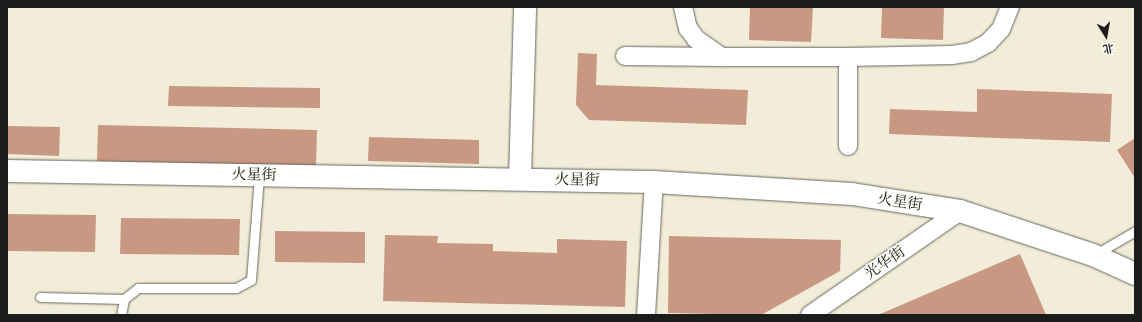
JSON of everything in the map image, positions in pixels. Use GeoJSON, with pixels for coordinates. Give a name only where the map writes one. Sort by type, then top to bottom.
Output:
{"type":"FeatureCollection","features":[{"type":"Feature","properties":{"kind":"street"},"geometry":{"type":"LineString","coordinates":[[520,179],[525,7]]}},
{"type":"Feature","properties":{"kind":"street"},"geometry":{"type":"LineString","coordinates":[[683,7],[688,28],[696,39],[722,56]]}},
{"type":"Feature","properties":{"kind":"street"},"geometry":{"type":"LineString","coordinates":[[625,56],[848,57],[971,52],[988,43],[1001,29],[1010,7]]}},
{"type":"Feature","properties":{"kind":"street"},"geometry":{"type":"LineString","coordinates":[[848,57],[848,146]]}},
{"type":"Feature","properties":{"kind":"street","name":"火星街"},"geometry":{"type":"LineString","coordinates":[[7,171],[654,182],[852,194],[960,211],[1093,255],[1135,274]]}},
{"type":"Feature","properties":{"kind":"street"},"geometry":{"type":"LineString","coordinates":[[646,315],[654,182]]}},
{"type":"Feature","properties":{"kind":"street","name":"光华街"},"geometry":{"type":"LineString","coordinates":[[810,315],[960,211]]}},
{"type":"Feature","properties":{"kind":"lane"},"geometry":{"type":"LineString","coordinates":[[121,315],[124,299],[132,291],[143,287],[236,288],[251,280],[259,175]]}},
{"type":"Feature","properties":{"kind":"lane"},"geometry":{"type":"LineString","coordinates":[[1093,255],[1135,231]]}},
{"type":"Feature","properties":{"kind":"lane"},"geometry":{"type":"LineString","coordinates":[[40,297],[124,299]]}},
{"type":"Feature","properties":{"kind":"building"},"geometry":{"type":"Polygon","coordinates":[[[750,7],[813,7],[811,42],[749,40],[750,7]]]}},
{"type":"Feature","properties":{"kind":"building"},"geometry":{"type":"Polygon","coordinates":[[[882,7],[944,7],[943,40],[881,38],[882,7]]]}},
{"type":"Feature","properties":{"kind":"building"},"geometry":{"type":"Polygon","coordinates":[[[578,53],[597,54],[596,85],[748,90],[746,125],[589,120],[576,105],[578,53]]]}},
{"type":"Feature","properties":{"kind":"building"},"geometry":{"type":"Polygon","coordinates":[[[169,86],[320,88],[320,108],[168,106],[169,86]]]}},
{"type":"Feature","properties":{"kind":"building"},"geometry":{"type":"Polygon","coordinates":[[[977,89],[1112,94],[1110,142],[889,134],[890,109],[977,112],[977,89]]]}},
{"type":"Feature","properties":{"kind":"building"},"geometry":{"type":"Polygon","coordinates":[[[98,125],[317,130],[316,166],[97,161],[98,125]]]}},
{"type":"Feature","properties":{"kind":"building"},"geometry":{"type":"Polygon","coordinates":[[[7,126],[60,127],[59,156],[7,154],[7,126]]]}},
{"type":"Feature","properties":{"kind":"building"},"geometry":{"type":"Polygon","coordinates":[[[369,137],[479,140],[479,164],[368,161],[369,137]]]}},
{"type":"Feature","properties":{"kind":"building"},"geometry":{"type":"Polygon","coordinates":[[[1135,138],[1135,178],[1117,150],[1135,138]]]}},
{"type":"Feature","properties":{"kind":"building"},"geometry":{"type":"Polygon","coordinates":[[[7,214],[96,215],[95,252],[7,251],[7,214]]]}},
{"type":"Feature","properties":{"kind":"building"},"geometry":{"type":"Polygon","coordinates":[[[121,218],[240,219],[239,255],[120,254],[121,218]]]}},
{"type":"Feature","properties":{"kind":"building"},"geometry":{"type":"Polygon","coordinates":[[[275,231],[365,232],[365,263],[275,262],[275,231]]]}},
{"type":"Feature","properties":{"kind":"building"},"geometry":{"type":"Polygon","coordinates":[[[385,235],[438,236],[437,243],[493,244],[493,251],[557,253],[557,239],[627,241],[625,307],[383,301],[385,235]]]}},
{"type":"Feature","properties":{"kind":"building"},"geometry":{"type":"Polygon","coordinates":[[[669,236],[841,240],[840,271],[761,315],[668,313],[669,236]]]}},
{"type":"Feature","properties":{"kind":"building"},"geometry":{"type":"Polygon","coordinates":[[[1020,254],[1046,315],[878,315],[1020,254]]]}}]}
